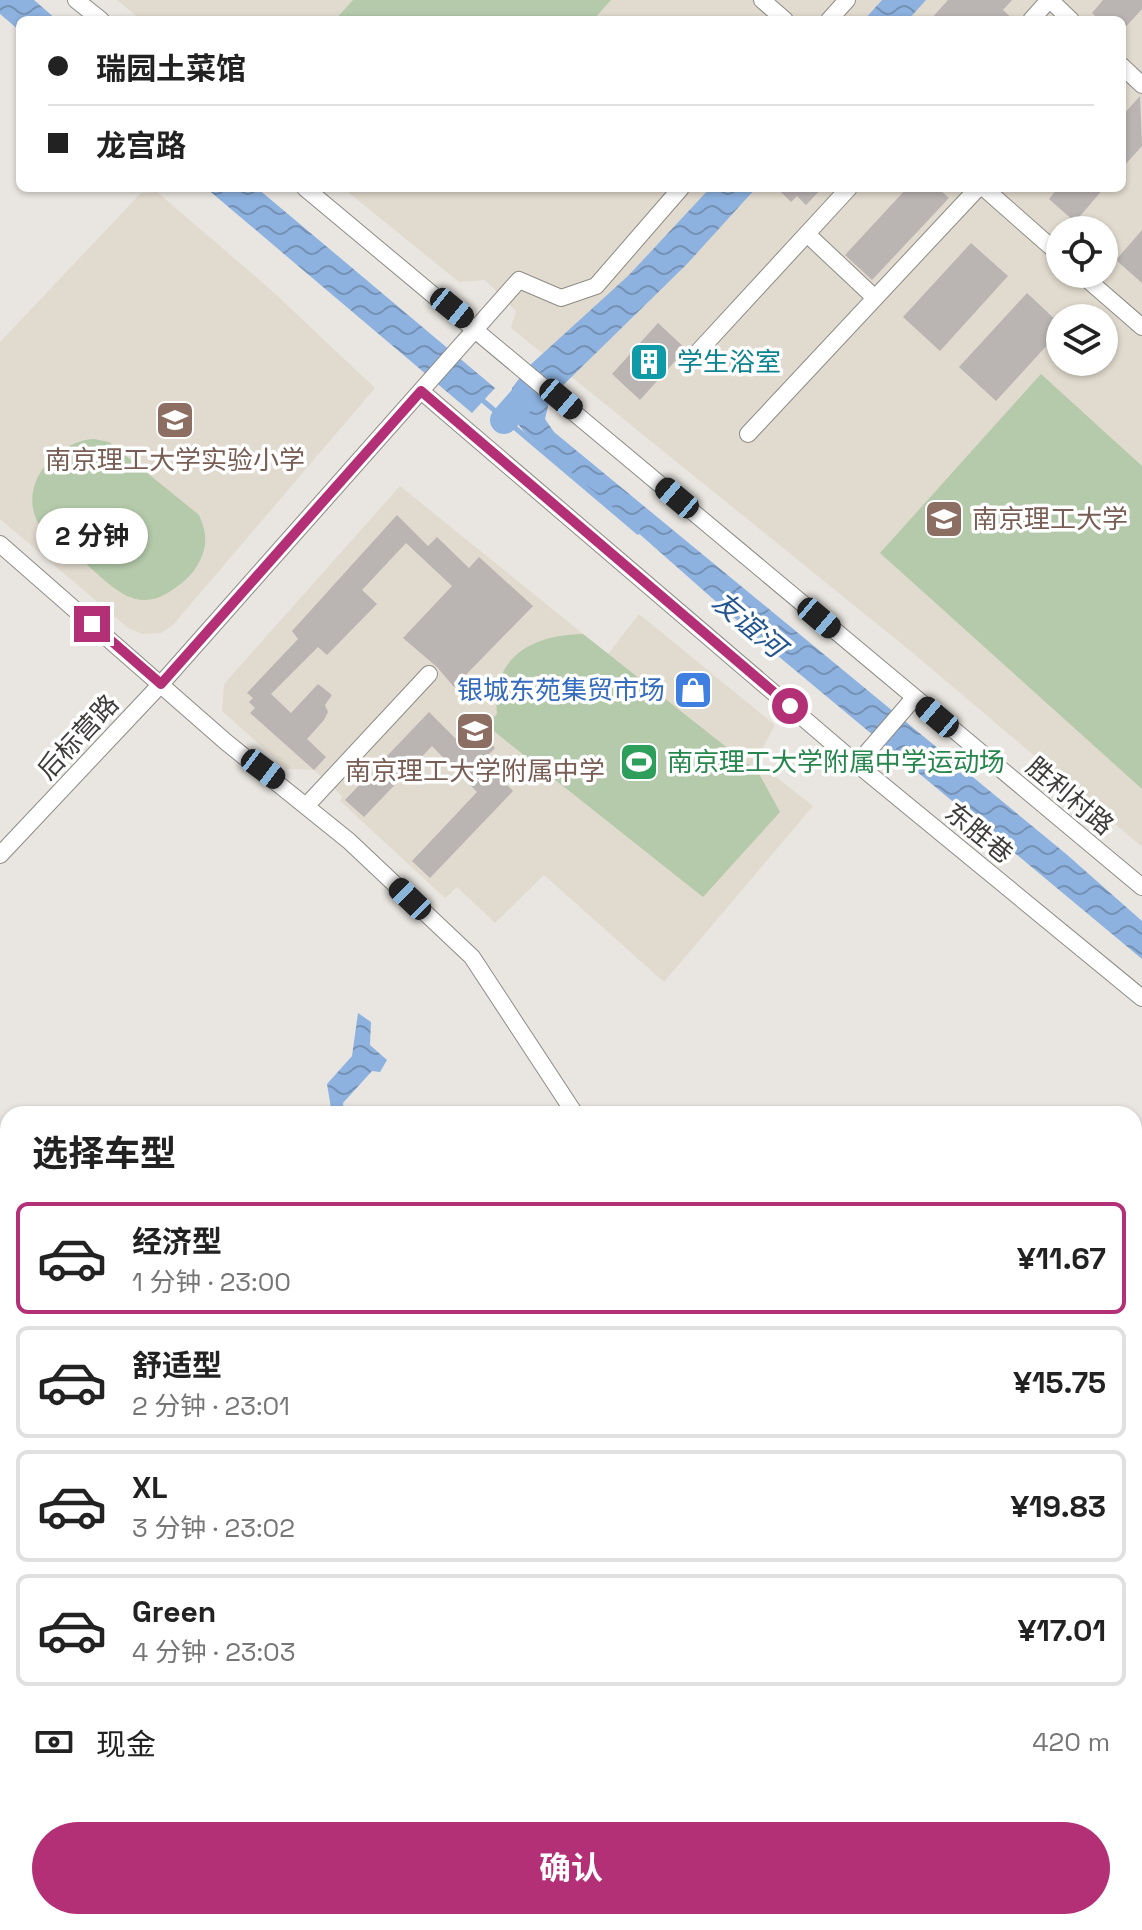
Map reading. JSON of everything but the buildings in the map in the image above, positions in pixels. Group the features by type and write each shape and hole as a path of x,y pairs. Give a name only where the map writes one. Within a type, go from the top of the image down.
{"street":[{"path":"76,0 96,16"},
{"path":"762,0 780,16"},
{"path":"833,16 847,0"},
{"path":"1035,16 1050,0 1067,16"},
{"path":"1126,70 1142,85"},
{"name":"胜利村路","path":"310,192 1142,887"},
{"name":"后标营路","path":"0,855 161,684 519,280 561,298 596,286 678,192"},
{"path":"697,353 845,192"},
{"path":"748,434 977,192"},
{"path":"986,192 1046,243"},
{"path":"807,234 875,298"},
{"path":"1099,288 1139,319"},
{"name":"东胜巷","path":"421,391 862,758 1142,998"},
{"path":"0,544 307,805 472,957 570,1106"},
{"path":"307,805 429,674"},
{"path":"862,758 914,698"}],"shaded area":[{"name":"南京理工大学","path":"117,0 1142,0 1142,847 913,653 511,328 516,311 485,280 459,282 348,192 1126,192 1126,16 136,16"},
{"name":"南京理工大学实验小学","path":"157,192 270,289 375,388 172,626 161,633 143,634 128,628 0,519 0,342 141,193"},
{"name":"南京理工大学附属中学","path":"400,486 608,654 639,614 775,725 756,761 813,806 664,982 544,875 495,923 457,887 445,898 340,801 342,796 314,770 287,769 222,711 224,684"}],"green space":[{"path":"353,0 611,0 597,16 339,16"},
{"path":"1041,374 1142,466 1142,789 880,553"},
{"path":"94,439 109,442 199,515 205,537 201,558 187,578 160,597 147,600 123,594 40,526 32,496 43,469 66,448"},
{"name":"南京理工大学附属中学运动场","path":"583,634 758,772 780,812 703,897 486,725 497,714 501,678 508,664 519,653 547,639"}],"water":[{"path":"0,0 34,0 52,16 16,16 16,28 0,14"},
{"path":"882,0 926,0 912,16 868,16"},
{"path":"211,192 262,192 495,388 472,413"},
{"path":"706,192 752,192 687,264 550,398 545,419 554,432 1065,853 1142,921 1142,959 772,651 524,432 510,413 512,388 528,367 629,275"},
{"path":"358,1013 371,1022 370,1045 387,1060 380,1072 372,1071 343,1106 331,1106 327,1084 352,1056"}],"waterway":[{"name":"友谊河","path":"504,420 535,385"},
{"name":"友谊河","path":"481,399 638,532"}],"place":[{"name":"学生浴室","path":"649,362"},
{"name":"南京理工大学实验小学","path":"175,420"},
{"name":"南京理工大学","path":"944,519"},
{"name":"银城东苑集贸市场","path":"693,690"},
{"name":"南京理工大学附属中学","path":"475,731"},
{"name":"南京理工大学附属中学运动场","path":"639,762"}],"route":[{"path":"92,624 161,684 421,391 790,706"}]}
